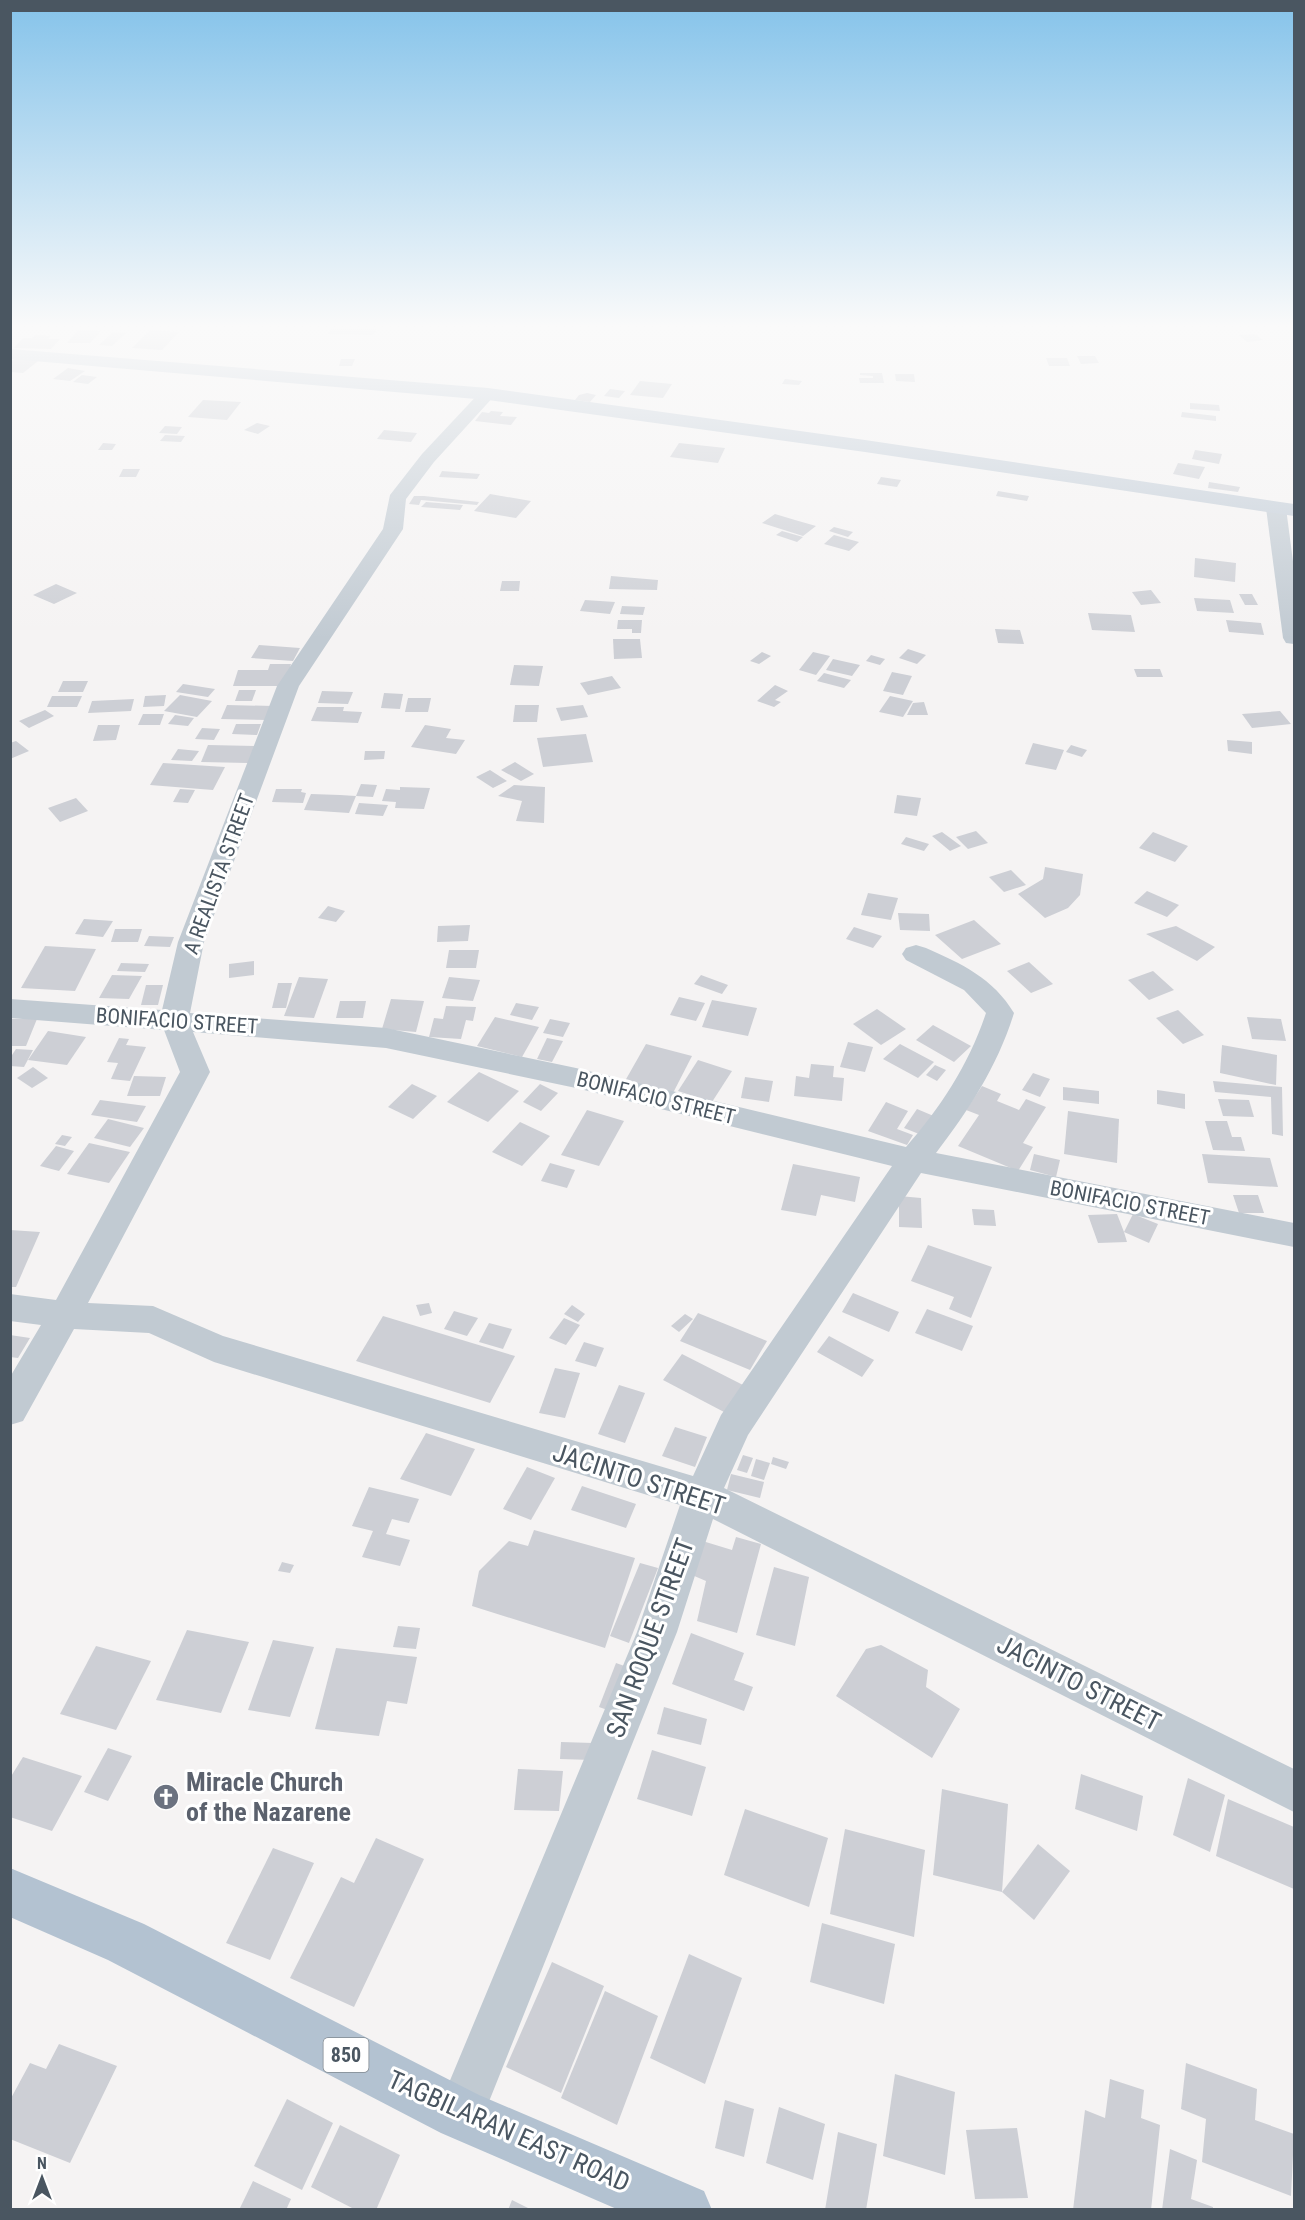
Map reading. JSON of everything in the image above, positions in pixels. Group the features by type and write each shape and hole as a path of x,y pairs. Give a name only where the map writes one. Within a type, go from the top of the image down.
{"main road":[{"path":"768,433 1285,509"},
{"name":"TAGBILARAN EAST ROAD","path":"10,1892 126,1942 460,2114 685,2210"}],"street":[{"name":"A REALISTA STREET","path":"174,1020 191,942 288,686 393,529 397,499 428,458 452,433"},
{"path":"1285,509 1294,638"},
{"name":"SAN ROQUE STREET","path":"460,2114 657,1632 702,1495 734,1426 913,1160 936,1134 993,1039 1000,1012 992,997 978,985 916,954"},
{"name":"BONIFACIO STREET","path":"10,1008 386,1038 576,1078 913,1160 1294,1235"},
{"path":"10,1410 65,1315 195,1072 174,1020"},
{"name":"JACINTO STREET","path":"10,1307 65,1315 153,1320 214,1348 702,1495 1294,1791"}],"building":[{"path":"382,433 417,433 411,442 377,439"},
{"path":"165,435 185,436 181,442 160,441"},
{"path":"103,443 116,444 112,450 98,450"},
{"path":"679,443 725,448 718,463 670,457"},
{"path":"1195,450 1222,454 1219,464 1192,459"},
{"path":"1178,463 1205,467 1199,479 1173,474"},
{"path":"123,469 140,469 136,477 119,477"},
{"path":"442,471 480,474 477,479 439,477"},
{"path":"881,477 901,480 897,487 877,484"},
{"path":"1209,482 1240,487 1238,492 1208,488"},
{"path":"998,491 1029,496 1027,501 996,496"},
{"path":"490,494 531,501 516,518 474,511"},
{"path":"414,496 479,502 477,505 421,500 419,505 409,504"},
{"path":"426,502 463,505 460,510 421,507"},
{"path":"775,514 816,526 803,536 762,523"},
{"path":"834,527 853,532 848,537 829,531"},
{"path":"782,531 803,537 797,542 776,535"},
{"path":"834,535 859,542 849,551 824,544"},
{"path":"1195,558 1236,563 1235,582 1194,577"},
{"path":"611,576 658,580 657,590 609,589"},
{"path":"502,581 520,581 519,591 500,591"},
{"path":"56,584 77,593 54,604 33,595"},
{"path":"1151,590 1161,603 1141,605 1132,592"},
{"path":"1239,594 1252,594 1258,605 1245,605"},
{"path":"1194,598 1230,600 1234,613 1197,611"},
{"path":"585,600 615,602 610,614 580,611"},
{"path":"622,606 645,607 643,615 620,614"},
{"path":"1088,613 1131,615 1135,632 1092,630"},
{"path":"618,620 642,620 641,633 632,633 632,629 617,629"},
{"path":"1226,620 1261,623 1264,635 1229,632"},
{"path":"995,629 1020,630 1024,644 998,643"},
{"path":"613,639 640,639 642,658 614,659"},
{"path":"259,645 300,648 293,661 251,658"},
{"path":"908,649 926,655 917,664 899,658"},
{"path":"762,652 771,656 759,664 750,661"},
{"path":"813,652 830,656 816,675 799,670"},
{"path":"871,655 885,659 880,665 866,661"},
{"path":"833,659 860,665 852,676 826,670"},
{"path":"270,664 291,664 285,686 233,686 238,670 268,670"},
{"path":"514,665 543,666 539,686 510,685"},
{"path":"1134,669 1160,669 1163,677 1137,677"},
{"path":"892,672 912,676 903,695 883,691"},
{"path":"824,673 851,680 844,688 817,681"},
{"path":"612,676 621,688 588,695 580,683"},
{"path":"63,681 88,681 83,692 58,692"},
{"path":"183,684 215,689 208,697 176,692"},
{"path":"775,685 788,691 775,700 781,702 774,707 757,701"},
{"path":"239,690 256,690 252,701 235,701"},
{"path":"322,691 353,692 348,704 318,703"},
{"path":"384,693 403,694 400,709 381,708"},
{"path":"166,695 164,706 143,707 145,696"},
{"path":"180,695 212,701 197,717 164,711"},
{"path":"52,696 82,696 77,707 47,707"},
{"path":"890,696 913,701 903,717 879,712"},
{"path":"408,698 431,698 428,712 405,712"},
{"path":"134,699 131,711 88,713 92,701"},
{"path":"924,702 928,715 907,715 913,703"},
{"path":"227,705 273,706 268,720 221,719"},
{"path":"515,705 539,705 537,722 513,722"},
{"path":"583,705 588,717 561,721 556,708"},
{"path":"317,707 344,707 343,711 362,712 358,723 311,721"},
{"path":"45,710 54,716 29,728 19,721"},
{"path":"1280,711 1291,724 1252,728 1242,714"},
{"path":"143,714 164,714 160,725 138,725"},
{"path":"175,715 194,718 188,726 168,724"},
{"path":"236,724 261,724 257,735 232,734"},
{"path":"98,725 120,725 116,740 93,741"},
{"path":"425,725 451,729 446,738 465,740 456,754 411,747"},
{"path":"202,728 220,729 214,740 195,739"},
{"path":"586,734 593,762 543,767 537,738"},
{"path":"1227,740 1252,742 1252,754 1228,751"},
{"path":"16,741 29,751 10,759 10,743"},
{"path":"1033,743 1064,750 1056,770 1025,764"},
{"path":"208,745 255,746 248,763 201,762"},
{"path":"1071,745 1087,750 1082,757 1066,752"},
{"path":"178,749 199,751 192,761 171,760"},
{"path":"365,751 385,751 384,759 364,760"},
{"path":"515,762 534,774 521,781 501,770"},
{"path":"163,763 225,767 213,790 150,785"},
{"path":"490,770 507,781 493,788 476,777"},
{"path":"361,784 377,785 373,797 356,796"},
{"path":"514,785 545,787 544,823 516,821 522,801 498,796"},
{"path":"400,787 430,788 424,809 395,808 396,802 382,801 386,789 400,790"},
{"path":"180,789 195,790 188,803 173,802"},
{"path":"276,789 302,789 301,792 306,793 303,803 272,802"},
{"path":"311,794 356,796 349,813 304,810"},
{"path":"897,795 921,798 917,816 894,813"},
{"path":"76,798 88,811 60,822 48,808"},
{"path":"359,803 388,805 383,816 355,814"},
{"path":"976,831 988,843 968,849 956,837"},
{"path":"942,832 961,846 950,851 932,836"},
{"path":"1153,832 1188,846 1175,862 1139,848"},
{"path":"906,837 929,844 924,851 901,844"},
{"path":"1045,867 1083,874 1080,895 1068,908 1045,918 1018,894 1043,879"},
{"path":"1011,870 1026,885 1004,892 989,877"},
{"path":"1147,891 1179,905 1167,917 1134,903"},
{"path":"868,893 898,898 891,920 861,915"},
{"path":"328,906 345,911 336,922 318,918"},
{"path":"898,913 929,914 930,931 900,930"},
{"path":"84,919 113,921 103,937 75,934"},
{"path":"974,920 1001,944 962,959 935,935"},
{"path":"470,925 468,941 437,942 438,926"},
{"path":"1176,926 1215,947 1197,961 1146,934"},
{"path":"854,927 882,936 873,948 846,939"},
{"path":"115,929 142,929 138,942 111,942"},
{"path":"149,936 174,937 170,947 144,946"},
{"path":"45,946 96,949 75,991 21,988"},
{"path":"449,950 479,950 476,968 446,968"},
{"path":"254,961 254,975 229,978 229,964"},
{"path":"1029,962 1053,984 1031,993 1007,971"},
{"path":"121,963 149,964 145,972 117,971"},
{"path":"1153,971 1174,990 1149,1000 1128,980"},
{"path":"112,975 142,976 129,999 99,998"},
{"path":"701,975 728,985 722,994 694,984"},
{"path":"299,977 328,979 314,1018 284,1016"},
{"path":"449,977 480,980 473,1001 442,998"},
{"path":"278,983 292,983 286,1008 272,1008"},
{"path":"146,985 163,985 158,1005 141,1005"},
{"path":"679,997 705,1003 696,1021 670,1015"},
{"path":"391,999 424,1001 416,1032 382,1029"},
{"path":"712,1000 757,1008 748,1036 702,1027"},
{"path":"340,1001 366,1001 363,1018 336,1018"},
{"path":"516,1003 539,1007 532,1020 510,1015"},
{"path":"446,1006 476,1007 473,1021 466,1020 461,1039 429,1037 434,1018 443,1019"},
{"path":"877,1009 906,1029 881,1045 853,1024"},
{"path":"1178,1010 1204,1035 1183,1044 1156,1018"},
{"path":"495,1017 539,1027 522,1057 477,1046"},
{"path":"1247,1017 1281,1019 1286,1041 1252,1039"},
{"path":"10,1019 37,1019 26,1046 10,1046"},
{"path":"550,1019 570,1023 563,1037 543,1033"},
{"path":"933,1025 971,1046 954,1062 916,1040"},
{"path":"48,1031 86,1037 67,1065 28,1060"},
{"path":"119,1038 129,1039 126,1045 146,1047 130,1081 111,1079 118,1063 107,1062"},
{"path":"547,1038 563,1041 552,1062 537,1059"},
{"path":"848,1042 873,1047 865,1072 840,1067"},
{"path":"646,1044 692,1056 673,1093 625,1081"},
{"path":"900,1044 934,1062 918,1078 883,1059"},
{"path":"1222,1045 1277,1055 1276,1085 1220,1073"},
{"path":"16,1049 33,1050 24,1067 10,1066 10,1058"},
{"path":"698,1060 732,1071 712,1102 678,1091"},
{"path":"811,1064 834,1066 833,1077 844,1078 842,1101 794,1096 796,1076 809,1078"},
{"path":"935,1065 946,1070 937,1081 926,1075"},
{"path":"33,1067 48,1078 32,1088 17,1078"},
{"path":"479,1072 519,1091 488,1122 447,1102"},
{"path":"1033,1073 1050,1079 1040,1097 1022,1090"},
{"path":"134,1076 166,1077 160,1096 127,1096"},
{"path":"745,1077 773,1081 769,1102 741,1098"},
{"path":"1213,1081 1282,1087 1283,1136 1272,1134 1271,1097 1215,1092"},
{"path":"412,1084 437,1096 413,1119 388,1107"},
{"path":"540,1084 558,1093 541,1111 523,1102"},
{"path":"982,1086 1001,1094 997,1101 1019,1110 1026,1099 1046,1107 1023,1143 1033,1147 1018,1171 958,1146 979,1115 966,1110"},
{"path":"1063,1087 1099,1091 1099,1104 1063,1100"},
{"path":"1157,1090 1185,1094 1185,1109 1157,1104"},
{"path":"1218,1099 1249,1100 1254,1117 1223,1116"},
{"path":"100,1100 146,1106 137,1122 91,1115"},
{"path":"886,1102 908,1111 897,1129 913,1135 907,1145 868,1131"},
{"path":"917,1109 936,1117 924,1136 904,1128"},
{"path":"587,1110 624,1121 599,1166 561,1155"},
{"path":"1068,1111 1119,1119 1117,1163 1064,1154"},
{"path":"108,1119 144,1128 130,1147 94,1138"},
{"path":"1205,1121 1227,1121 1232,1137 1241,1137 1245,1151 1213,1150"},
{"path":"520,1122 550,1136 522,1166 492,1152"},
{"path":"62,1135 72,1137 65,1146 55,1144"},
{"path":"89,1143 130,1152 109,1183 67,1174"},
{"path":"56,1146 74,1151 59,1171 40,1166"},
{"path":"1034,1154 1060,1160 1056,1177 1030,1170"},
{"path":"1202,1154 1270,1158 1278,1187 1208,1183"},
{"path":"550,1163 575,1170 567,1188 541,1181"},
{"path":"793,1164 860,1177 855,1202 821,1195 816,1216 781,1210"},
{"path":"1233,1195 1258,1195 1264,1213 1239,1213"},
{"path":"899,1196 921,1198 922,1228 899,1227"},
{"path":"972,1209 994,1210 996,1226 974,1225"},
{"path":"1117,1214 1127,1242 1098,1243 1088,1215"},
{"path":"1133,1214 1158,1224 1149,1243 1124,1232"},
{"path":"10,1230 40,1232 16,1287 10,1287"},
{"path":"928,1245 992,1267 971,1318 949,1309 954,1297 911,1281"},
{"path":"853,1293 899,1312 889,1332 842,1312"},
{"path":"429,1303 432,1313 420,1316 416,1305"},
{"path":"572,1305 585,1314 578,1322 564,1314"},
{"path":"927,1309 973,1326 962,1351 915,1333"},
{"path":"454,1311 478,1318 467,1336 444,1329"},
{"path":"698,1313 767,1341 750,1370 680,1341"},
{"path":"685,1314 693,1319 679,1332 671,1326"},
{"path":"383,1316 515,1356 490,1403 356,1361"},
{"path":"564,1318 580,1325 566,1345 549,1338"},
{"path":"489,1323 512,1329 503,1349 479,1342"},
{"path":"10,1335 30,1338 18,1358 10,1357"},
{"path":"829,1336 874,1360 862,1377 817,1352"},
{"path":"584,1342 604,1348 596,1367 575,1361"},
{"path":"682,1354 743,1385 724,1412 663,1380"},
{"path":"555,1368 580,1373 565,1418 539,1413"},
{"path":"619,1385 645,1393 625,1443 598,1434"},
{"path":"675,1427 707,1437 695,1467 662,1456"},
{"path":"426,1433 475,1449 451,1496 400,1479"},
{"path":"743,1455 753,1458 747,1473 737,1470"},
{"path":"773,1457 789,1462 786,1469 771,1464"},
{"path":"756,1459 770,1463 764,1480 751,1476"},
{"path":"527,1467 555,1478 531,1520 503,1509"},
{"path":"731,1474 764,1482 760,1498 727,1490"},
{"path":"582,1486 636,1504 626,1528 571,1510"},
{"path":"369,1487 419,1499 409,1523 392,1519 386,1534 410,1540 400,1566 362,1557 373,1531 352,1526"},
{"path":"534,1530 635,1558 605,1648 472,1606 479,1571 509,1541 528,1546"},
{"path":"736,1537 761,1544 737,1633 697,1621 706,1581 685,1572 696,1539 732,1550"},
{"path":"282,1562 294,1565 290,1573 278,1571"},
{"path":"640,1563 658,1568 629,1643 610,1636"},
{"path":"774,1567 809,1577 795,1646 756,1635"},
{"path":"398,1626 420,1628 416,1649 393,1647"},
{"path":"187,1630 249,1642 221,1713 156,1700"},
{"path":"691,1633 744,1653 734,1680 753,1687 744,1711 672,1684"},
{"path":"273,1640 314,1647 290,1717 248,1710"},
{"path":"881,1645 928,1670 926,1687 960,1709 932,1758 836,1696 866,1649"},
{"path":"96,1646 151,1661 116,1730 60,1714"},
{"path":"336,1648 417,1657 407,1704 387,1701 379,1736 315,1729"},
{"path":"616,1663 630,1668 613,1712 599,1707"},
{"path":"664,1707 707,1719 701,1745 657,1734"},
{"path":"561,1742 593,1743 592,1760 560,1759"},
{"path":"108,1748 132,1756 108,1801 84,1792"},
{"path":"652,1750 706,1767 692,1816 637,1799"},
{"path":"23,1757 82,1776 52,1831 10,1817 10,1778"},
{"path":"518,1769 563,1771 559,1811 514,1810"},
{"path":"1081,1774 1143,1796 1137,1831 1075,1809"},
{"path":"1188,1778 1225,1795 1210,1852 1173,1835"},
{"path":"942,1789 1008,1804 1002,1892 933,1875"},
{"path":"1228,1799 1294,1827 1294,1889 1216,1856"},
{"path":"745,1809 828,1838 809,1907 724,1875"},
{"path":"845,1829 925,1850 914,1937 830,1914"},
{"path":"376,1838 424,1859 354,2007 290,1978 341,1877 354,1883"},
{"path":"1038,1844 1070,1871 1034,1920 1002,1892"},
{"path":"273,1848 314,1863 270,1960 226,1943"},
{"path":"822,1923 895,1944 884,2004 810,1982"},
{"path":"689,1954 742,1978 705,2084 650,2058"},
{"path":"552,1962 604,1986 561,2093 506,2067"},
{"path":"605,1991 658,2016 617,2125 561,2098"},
{"path":"59,2044 117,2066 70,2163 10,2139 10,2100 30,2063 46,2069"},
{"path":"1186,2063 1257,2089 1255,2120 1294,2134 1291,2196 1202,2162 1206,2119 1181,2109"},
{"path":"895,2074 955,2092 945,2175 883,2156"},
{"path":"1110,2079 1144,2090 1141,2118 1160,2125 1151,2210 1073,2210 1085,2110 1105,2118"},
{"path":"287,2099 333,2123 302,2190 254,2166"},
{"path":"725,2100 754,2109 744,2157 715,2148"},
{"path":"779,2107 825,2124 813,2180 766,2163"},
{"path":"340,2125 400,2155 376,2210 356,2210 311,2187"},
{"path":"1017,2128 1028,2198 975,2199 966,2130"},
{"path":"838,2132 877,2144 866,2210 825,2210"},
{"path":"1170,2149 1197,2160 1191,2199 1213,2207 1213,2210 1162,2210"},
{"path":"253,2181 291,2199 286,2210 239,2210"},
{"path":"512,2200 532,2210 508,2210"}],"place":[{"name":"Miracle Church of the Nazarene","path":"166,1797"}]}
